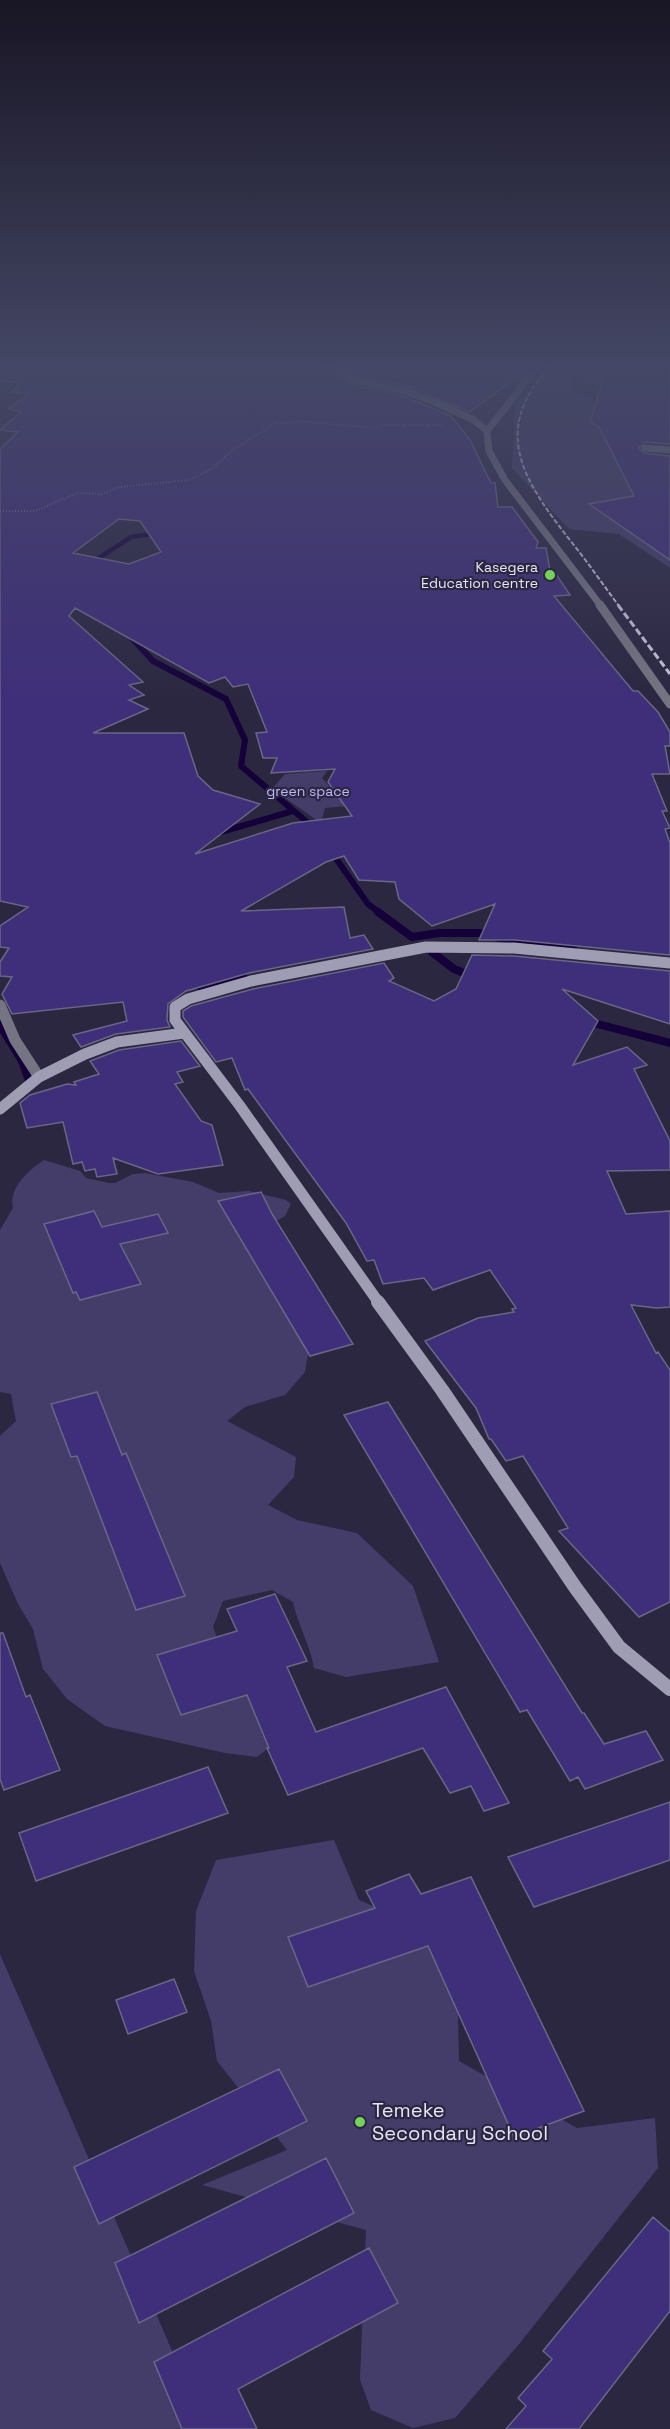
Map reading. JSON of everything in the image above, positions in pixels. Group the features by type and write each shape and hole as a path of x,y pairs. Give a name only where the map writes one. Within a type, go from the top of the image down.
{"street":[{"path":"504,477 584,582 670,704"},
{"path":"670,963 518,949 425,947 285,973 193,997 180,1002 173,1012 175,1020 184,1033 240,1106 301,1195 442,1390 575,1587 619,1647 670,1689"},
{"path":"0,1005 15,1040 39,1077"},
{"path":"0,1109 39,1077 85,1054 117,1042 184,1033"}],"path":[{"path":"0,512 35,511 77,493 102,494 120,487 189,480 194,477"}],"green space":[{"path":"521,477 661,477 670,485 670,568 619,534 569,529"},
{"name":"green space","path":"327,771 322,778 329,786 343,785 347,806 325,808 321,823 272,789 285,774"},
{"path":"44,1160 80,1171 86,1178 109,1183 115,1183 133,1174 145,1173 193,1182 219,1193 249,1191 286,1200 291,1204 285,1216 273,1223 311,1336 305,1372 285,1395 245,1407 227,1421 296,1457 294,1477 268,1505 297,1520 357,1533 413,1586 439,1662 346,1677 314,1668 293,1602 272,1590 223,1601 213,1627 233,1683 276,1689 280,1739 257,1757 225,1753 105,1726 67,1699 43,1669 33,1629 18,1604 0,1563 0,1436 16,1421 11,1394 0,1392 0,1230 13,1208 14,1193 21,1180"},
{"path":"334,1840 359,1900 456,1942 459,2061 577,2128 655,2118 658,2168 520,2343 455,2418 413,2428 371,2410 360,2380 366,2230 202,2185 287,2150 217,2061 211,2021 194,1971 196,1911 216,1860"},
{"path":"0,1954 206,2429 0,2429"}],"building":[{"path":"0,477 488,477 491,483 495,483 498,507 512,507 538,542 536,548 546,548 550,571 554,571 570,595 554,596 633,691 638,691 658,712 670,732 670,746 665,746 670,774 652,774 667,811 662,811 670,828 665,829 670,843 670,955 515,940 479,940 495,904 432,926 399,899 395,882 359,880 344,856 326,862 241,911 344,907 350,938 364,935 373,949 249,973 186,991 168,1004 167,1020 170,1027 116,1034 81,1047 73,1035 127,1021 123,1002 12,1014 2,994 12,977 0,976 0,962 9,948 0,947 0,926 28,907 0,901","holes":["119,519 140,521 161,552 129,564 73,553","75,608 209,683 225,677 233,687 248,684 267,732 256,733 263,758 277,758 271,773 335,769 328,782 352,816 293,823 195,854 260,804 213,790 198,776 184,733 93,733 148,709 129,700 144,695 129,685 143,682 69,616"]},
{"path":"625,477 670,477 670,560 589,504 634,496"},
{"path":"472,955 514,956 670,971 670,1024 562,989 598,1021 573,1065 627,1047 647,1065 634,1069 670,1141 670,1170 607,1171 626,1214 670,1211 670,1307 631,1305 656,1353 658,1352 670,1370 670,1602 639,1617 559,1531 568,1528 523,1456 506,1461 489,1439 476,1408 425,1341 478,1318 514,1312 512,1309 516,1308 490,1270 433,1290 424,1278 383,1284 374,1260 367,1261 346,1223 248,1089 245,1090 232,1058 216,1062 183,1017 183,1011 191,1006 253,989 384,963 394,978 389,981 434,1001 456,989"},
{"path":"181,1041 200,1066 177,1072 183,1082 175,1084 201,1121 212,1125 223,1165 158,1174 113,1158 117,1174 97,1177 95,1169 85,1171 82,1162 73,1164 63,1122 27,1128 20,1103 30,1095 67,1084 76,1085 74,1082 99,1074 90,1061 119,1050"},
{"path":"261,1192 272,1214 353,1344 310,1356 218,1201"},
{"path":"94,1211 102,1227 158,1214 168,1233 120,1244 141,1284 80,1300 76,1292 73,1293 44,1224"},
{"path":"97,1392 122,1455 126,1453 185,1596 136,1610 77,1456 71,1457 51,1404"},
{"path":"388,1402 582,1713 604,1744 646,1731 663,1760 585,1789 578,1777 570,1781 527,1710 520,1712 344,1415"},
{"path":"275,1594 307,1661 287,1667 316,1732 446,1687 509,1803 484,1811 471,1786 450,1793 423,1748 288,1795 247,1695 181,1715 157,1655 237,1631 227,1609"},
{"path":"0,1633 3,1633 26,1697 30,1695 60,1770 4,1790 0,1779"},
{"path":"208,1767 228,1813 36,1881 19,1833"},
{"path":"670,1802 670,1860 534,1907 508,1857"},
{"path":"409,1874 421,1894 471,1877 584,2111 514,2137 428,1946 308,1987 288,1937 375,1908 366,1891"},
{"path":"174,1979 187,2012 128,2034 116,2000"},
{"path":"279,2069 307,2121 99,2224 74,2167"},
{"path":"326,2158 354,2213 139,2323 115,2263"},
{"path":"653,2217 670,2232 670,2311 579,2429 506,2429 526,2406 518,2398 552,2359 543,2351"},
{"path":"369,2248 398,2303 238,2389 257,2429 182,2429 154,2362"}],"waterway":[{"path":"101,569 99,558 131,537 158,533"},
{"path":"129,635 153,661 226,699 245,740 241,766 314,828"},
{"path":"214,834 293,811"},
{"path":"330,850 368,904 380,913"},
{"path":"378,912 412,937 439,933 480,933 513,941 574,945"},
{"path":"432,952 454,969 474,977"},
{"path":"200,986 244,978"},
{"path":"586,1021 670,1043"},
{"path":"0,1025 22,1061 29,1080"}],"railway":[{"path":"528,477 540,499 619,606"},
{"path":"618,605 670,674"}],"place":[{"name":"Kasegera Education centre","path":"550,575"},
{"name":"Temeke Secondary School","path":"360,2122"}]}
